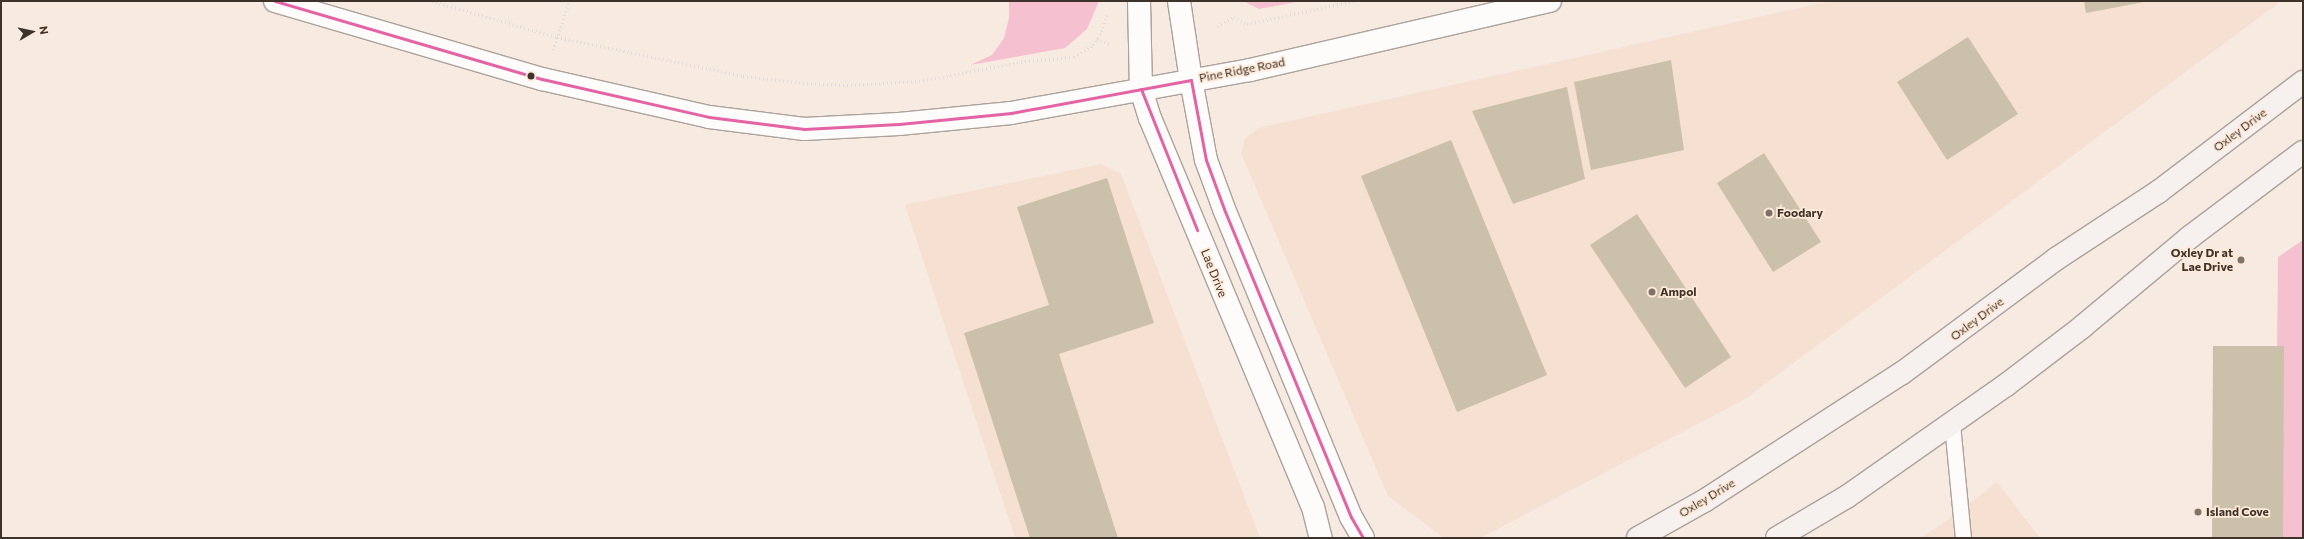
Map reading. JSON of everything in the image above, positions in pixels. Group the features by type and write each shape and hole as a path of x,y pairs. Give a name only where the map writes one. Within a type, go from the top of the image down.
{"main road":[{"name":"Oxley Drive","path":"1638,538 1704,501 1902,373 2056,259 2158,192 2303,82"},
{"path":"1777,538 1848,496 1952,424 2078,330 2190,237 2303,152"}],"street":[{"name":"Pine Ridge Road","path":"275,1 542,79 709,117 804,129 906,124 1011,113 1250,70 1550,1"},
{"name":"Lae Drive","path":"1138,1 1141,89 1150,118 1313,507 1321,538"},
{"path":"1180,1 1191,80 1206,160 1224,209 1351,517 1363,538"}],"lane":[{"path":"1952,424 1963,538"}],"path":[{"path":"432,1 557,36 743,76 803,83 847,85 911,82 1025,62 1061,60 1083,53 1097,39 1106,20 1108,8"},
{"path":"542,79 569,1"},
{"path":"1217,26 1234,17 1246,24 1354,1"},
{"path":"1097,39 1112,45"}],"shaded area":[{"path":"1009,1 1099,1 1087,29 1065,48 970,65 992,55 1004,38 1009,18"},
{"path":"1243,1 1301,1 1259,9"},
{"path":"1831,1 2281,1 1745,399 1482,537 1444,538 1388,496 1241,153 1245,139 1259,128"},
{"path":"1101,164 1121,174 1260,538 1015,538 905,205"},
{"path":"2303,240 2303,538 2275,538 2278,257"},
{"path":"1997,482 2040,538 1920,538 1945,522"}],"building":[{"path":"2084,1 2144,1 2144,2 2086,13"},
{"path":"1968,37 2018,114 1947,160 1897,82"},
{"path":"1671,60 1684,150 1591,170 1574,82"},
{"path":"1567,87 1585,179 1513,204 1472,111"},
{"path":"1451,140 1547,375 1457,412 1361,176"},
{"name":"Foodary","path":"1764,153 1821,242 1773,272 1717,183"},
{"path":"1107,178 1154,323 1059,354 1118,538 1030,538 964,333 1049,305 1017,207"},
{"path":"1637,214 1731,357 1685,388 1590,245"},
{"path":"2213,346 2284,346 2283,538 2212,538"}],"transit line":[{"path":"275,1 542,79 709,117 804,129 899,124 1011,113 1191,80 1206,160 1224,209 1351,517 1363,538"},
{"path":"1141,89 1197,230"}],"place":[{"name":"Foodary","path":"1769,213"},
{"name":"Oxley Dr at Lae Drive","path":"2241,260"},
{"name":"Ampol","path":"1652,292"},
{"name":"Island Cove","path":"2198,512"}]}
